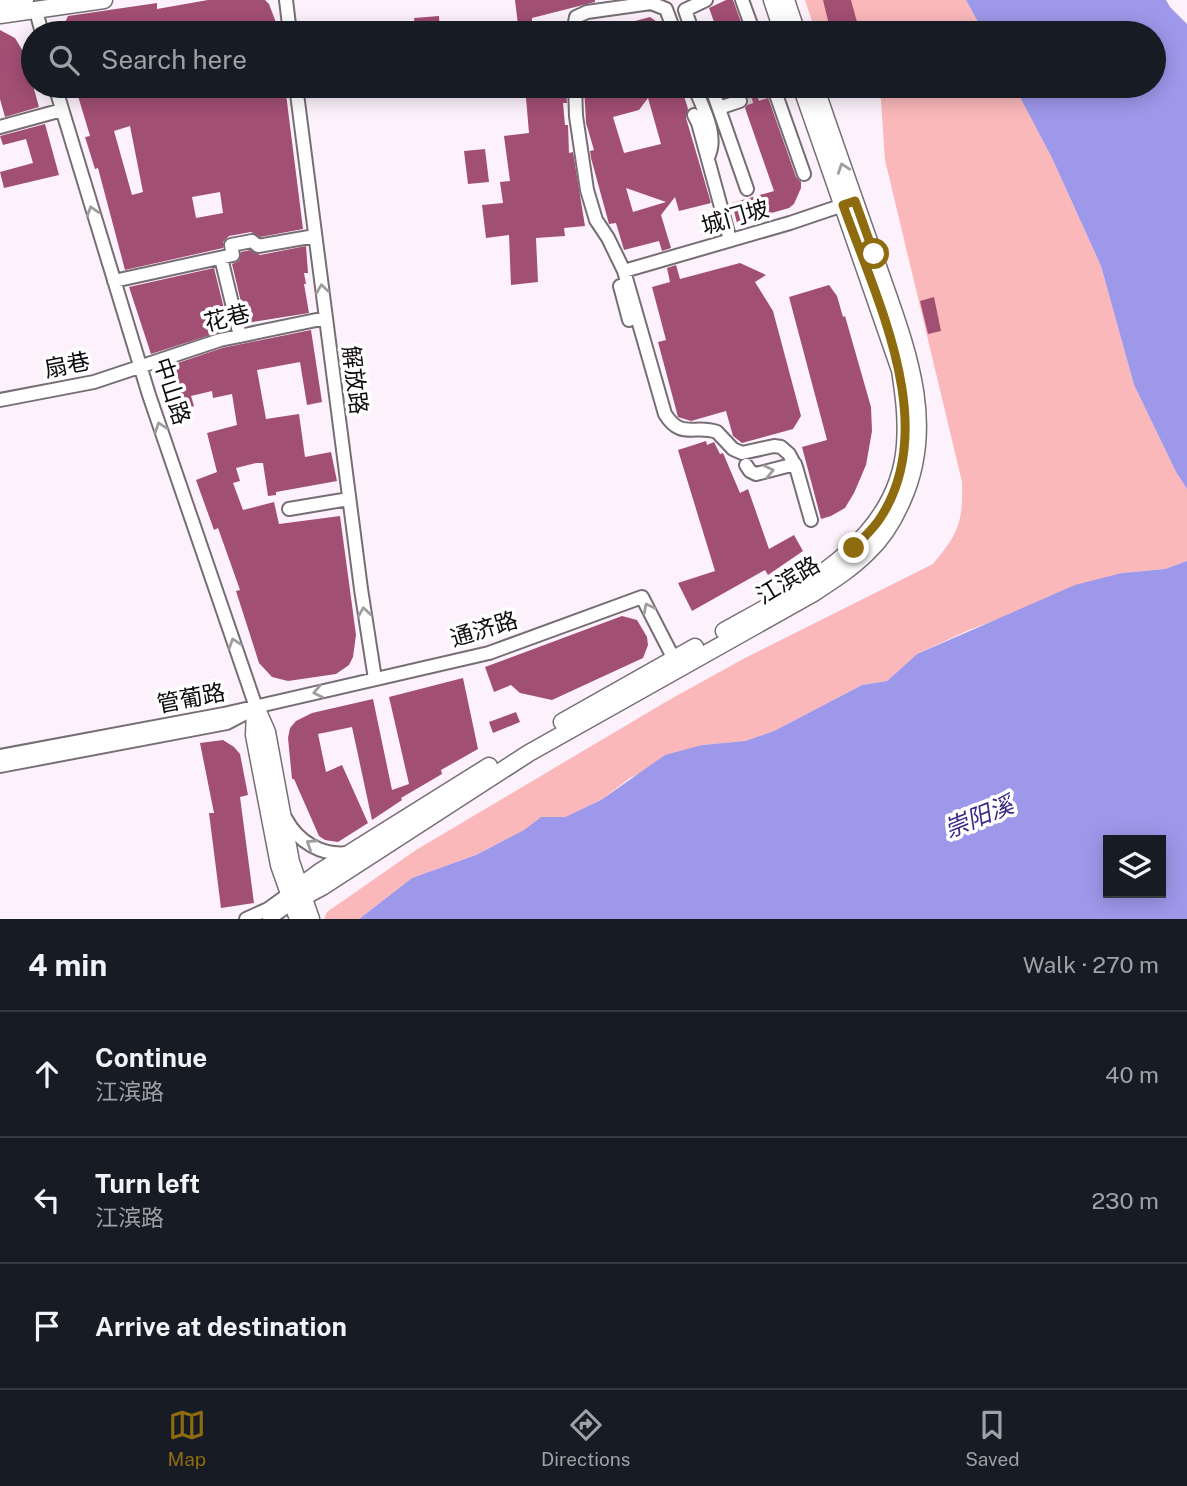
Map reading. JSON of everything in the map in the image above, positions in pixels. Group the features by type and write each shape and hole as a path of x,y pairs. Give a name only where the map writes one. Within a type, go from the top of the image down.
{"main road":[{"path":"0,4 104,0"},
{"path":"772,0 779,21"},
{"path":"786,0 793,21"},
{"path":"0,15 32,3"},
{"name":"江滨路","path":"296,895 352,852 575,714 788,609 845,572 869,551 883,534 897,512 911,481 919,433 916,388 903,340 806,98"},
{"name":"江滨路","path":"818,98 849,203"},
{"name":"江滨路","path":"296,895 322,887 529,753 676,664"},
{"name":"中山路","path":"256,707 268,732 291,862 298,919"},
{"name":"中山路","path":"256,707 254,735 279,865 311,919"}],"street":[{"path":"286,0 289,21"},
{"path":"689,21 685,10 706,0"},
{"path":"742,0 750,21"},
{"path":"32,3 38,21"},
{"path":"575,21 576,17 587,12 631,3 651,3 666,9 670,21"},
{"name":"中山路","path":"58,98 141,367 256,707"},
{"name":"解放路","path":"298,98 375,679"},
{"path":"575,98 587,190 596,220 608,237 621,271 665,414 671,424 686,430 712,430 723,436 733,449 742,453 781,447 795,464 811,520"},
{"path":"698,98 712,134 712,147 708,158"},
{"path":"715,98 747,189"},
{"path":"778,98 804,174"},
{"path":"719,108 740,101"},
{"path":"0,127 62,110"},
{"path":"694,115 730,240"},
{"name":"城门坡","path":"621,271 849,203"},
{"path":"114,281 233,255 231,245 253,242 258,246 315,236"},
{"path":"221,258 240,336"},
{"path":"621,271 629,320"},
{"name":"花巷","path":"141,367 220,340 326,318"},
{"name":"扇巷","path":"0,400 93,382 141,367"},
{"path":"746,465 756,474 795,464"},
{"path":"289,509 349,499"},
{"name":"通济路","path":"256,707 489,653 642,597 676,664"},
{"name":"管葡路","path":"0,756 256,707"},
{"name":"管葡路","path":"0,766 227,723 256,707"},
{"path":"282,813 292,830 322,852 334,855 352,852"},
{"path":"246,919 296,895"},
{"path":"269,919 296,895"}],"shaded area":[{"path":"805,0 966,0 977,21 812,21"},
{"path":"881,98 1020,98 1052,158 1101,266 1134,385 1187,489 1187,561 1165,569 1122,573 969,630 917,654 887,681 862,685 774,731 745,741 702,745 630,778 601,800 565,817 541,817 524,830 476,855 412,878 359,919 324,919 327,912 416,850 669,700 745,658 933,564 949,544 960,517 962,482 885,160"}],"water":[{"path":"966,0 1166,0 1187,24 1187,489 1134,385 1101,266 1052,158 1020,98 1166,98 1166,21 977,21"},
{"name":"崇阳溪","path":"1187,561 1187,919 359,919 412,878 476,855 524,830 541,817 565,817 601,800 665,755 702,745 745,741 774,731 862,685 887,681 917,654 1075,585 1122,573 1165,569"}],"building":[{"path":"208,0 265,0 275,21 66,21 68,16 157,3 157,9"},
{"path":"515,0 595,0 532,18 532,21 518,21"},
{"path":"726,0 733,0 741,21 714,21 709,8"},
{"path":"823,0 851,0 857,21 828,21"},
{"path":"439,16 439,21 414,21 414,18"},
{"path":"650,17 656,21 635,21"},
{"path":"0,30 15,38 21,48 21,98 36,98 39,107 5,117 0,99"},
{"path":"79,98 287,98 303,229 260,237 251,232 229,236 223,242 223,248 125,270 98,168 95,169 85,137 90,136","holes":["130,126 143,192 132,195 114,131","220,192 223,213 196,218 192,197"]},
{"path":"526,98 567,98 567,103 563,103 565,125 568,125 569,153 573,152 585,226 564,228 565,236 536,238 538,282 511,285 509,235 486,238 482,205 503,203 500,182 510,181 504,136 529,133"},
{"path":"585,98 648,98 685,98 688,109 686,118 711,203 679,211 675,197 661,215 671,248 662,251 659,241 624,250 616,223 609,224 591,158 590,151 594,150 586,123","holes":["648,98 661,144 624,153 613,117 639,110","626,188 666,202 633,212"]},
{"path":"748,98 768,98 801,188 794,204 789,208 737,223 732,203 774,191 745,108"},
{"path":"45,124 59,175 4,188 0,172 33,163 26,139 3,145 0,136"},
{"path":"485,149 489,182 468,184 464,151"},
{"path":"306,246 308,273 304,273 304,284 309,313 246,323 232,264 239,261 241,252 250,250 260,255"},
{"path":"740,263 766,275 755,282 773,311 801,416 793,429 742,443 733,436 726,411 691,421 678,417 658,342 666,340 652,287 670,282 667,268 676,265 680,279"},
{"path":"214,268 229,329 151,354 129,287"},
{"path":"829,285 837,296 843,317 845,316 871,407 872,431 866,465 854,493 845,508 821,519 802,447 827,440 789,297"},
{"path":"934,297 941,331 928,334 920,301"},
{"path":"311,330 322,402 307,405 300,362 257,370 266,419 299,414 305,457 331,452 337,481 276,492 276,495 268,496 263,463 256,463 236,468 240,481 233,483 243,510 274,502 279,524 340,516 356,635 353,657 349,665 336,674 288,681 272,677 259,663 236,591 240,590 218,528 214,530 196,480 217,472 207,433 237,425 232,394 213,398 212,391 191,396 194,406 174,413 160,369 222,348"},
{"path":"706,441 707,445 714,442 720,454 723,453 740,493 748,489 769,549 794,535 803,551 768,575 765,570 692,611 678,583 715,571 678,450"},
{"path":"622,616 637,620 647,637 648,645 643,658 552,700 520,693 511,685 494,692 485,667"},
{"path":"463,678 478,749 441,770 442,774 401,798 402,800 372,820 352,727 318,734 326,772 342,765 368,823 338,842 319,836 292,779 288,738 290,728 296,721 312,713 373,699 392,790 409,784 389,697"},
{"path":"516,712 520,722 493,733 489,722"},
{"path":"223,740 240,754 248,795 240,797 254,903 221,908 209,813 214,813 200,743"}],"tunnel":[{"path":"740,101 749,98"}],"route":[{"path":"854,548 879,520 897,484 905,447 906,410 900,370 843,205 855,201 874,254"}]}
